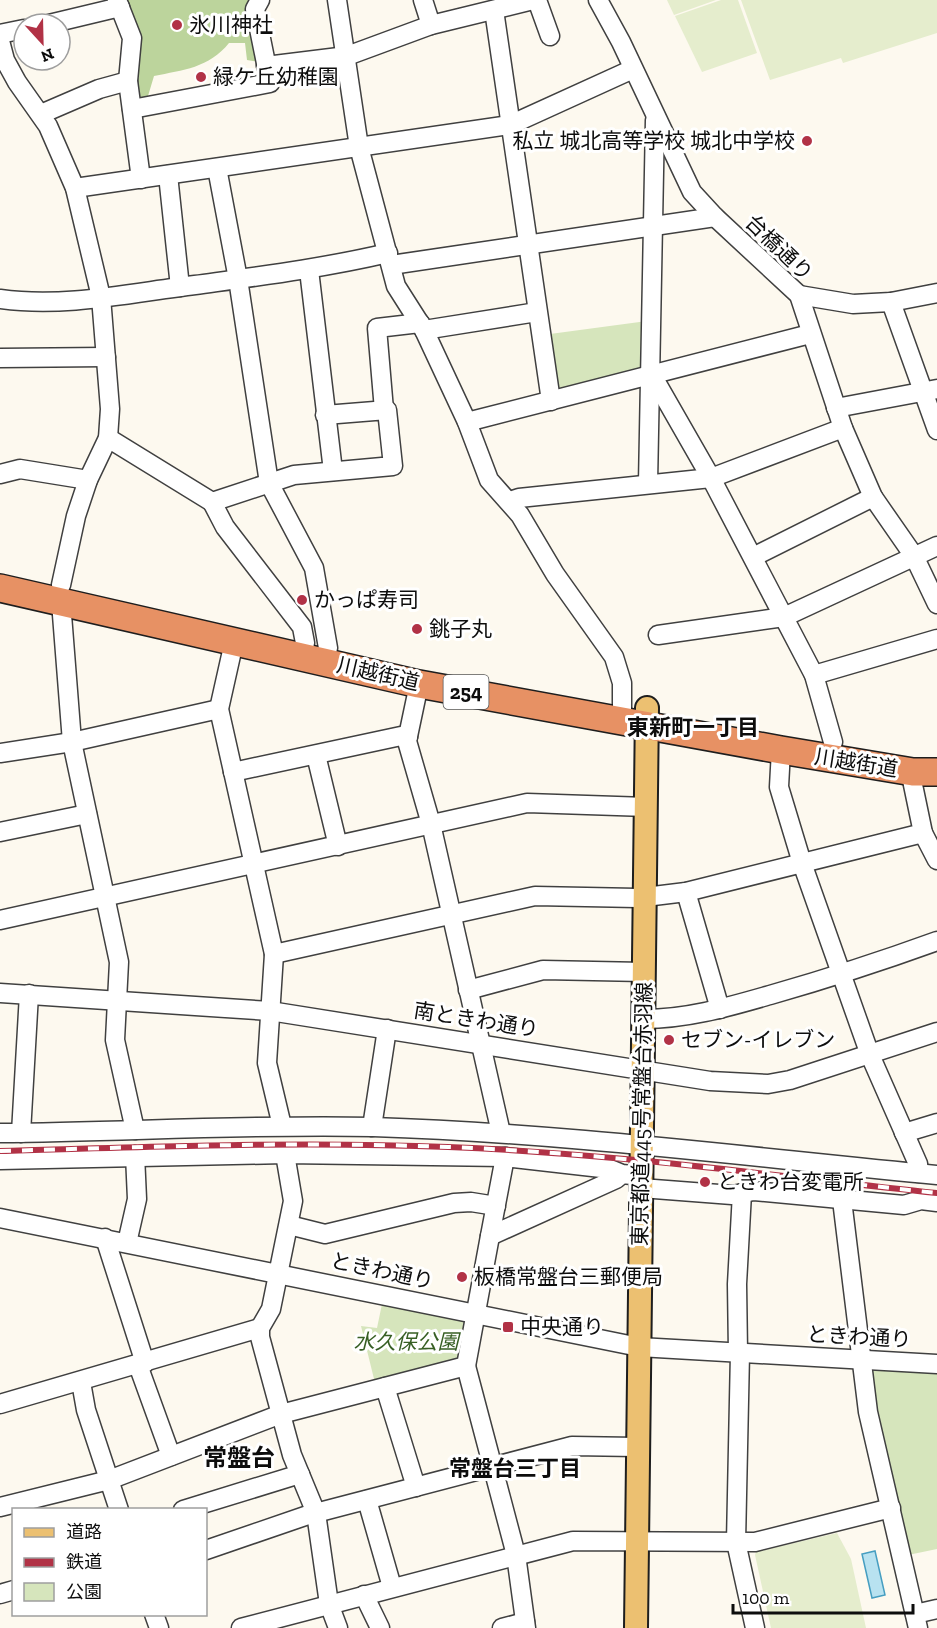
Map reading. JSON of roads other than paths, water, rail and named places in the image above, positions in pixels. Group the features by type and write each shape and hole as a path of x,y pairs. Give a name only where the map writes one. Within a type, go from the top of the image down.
{"highway":[{"name":"川越街道","path":"0,572 61,594 234,642 419,684 908,754 937,755"},
{"name":"川越街道","path":"0,588 61,594 317,645 635,715 781,750 925,772"}],"main road":[{"name":"東京都道445号常盤台赤羽線","path":"635,715 646,807 642,1144 635,1179 639,1347 636,1628"}],"street":[{"path":"132,109 270,84 255,9 260,0"},
{"path":"337,0 359,147 401,298 422,326 467,422 489,480 510,501 572,599 614,657 635,715"},
{"path":"423,0 431,25"},
{"path":"266,66 347,56 431,25 535,0 550,36"},
{"name":"台橋通り","path":"598,0 692,192 715,217 799,295 810,334 843,428 873,497 914,556 937,604"},
{"path":"72,17 118,4 132,38 128,81 141,179"},
{"path":"494,10 550,401"},
{"path":"0,41 5,60 16,82 41,114 75,188 101,297 110,409 108,438 88,480 76,516 61,594 72,742 119,962 115,1040 135,1130"},
{"path":"75,188 510,125 633,69"},
{"path":"41,114 99,89 128,81"},
{"path":"648,484 652,375 655,116"},
{"path":"217,168 238,279 269,483 314,568 317,645"},
{"path":"168,175 180,287"},
{"path":"0,299 41,303 101,297 389,259 528,245 715,217"},
{"path":"309,270 333,471"},
{"path":"799,295 853,304 891,302 937,293"},
{"path":"891,302 930,391 937,430"},
{"path":"384,410 377,328 422,326 537,312"},
{"path":"467,422 810,334"},
{"path":"0,358 106,357"},
{"path":"652,375 711,478 814,675 833,742"},
{"path":"836,408 930,391"},
{"path":"212,502 294,475 393,466 387,410 325,415"},
{"path":"510,501 519,498 711,478 843,428"},
{"path":"108,438 212,502 225,527 317,645"},
{"path":"0,474 20,469 88,480"},
{"path":"753,557 873,497"},
{"path":"658,635 784,617 937,546"},
{"path":"814,675 937,639"},
{"path":"234,642 219,709 274,954 267,1063 282,1126"},
{"path":"419,684 408,737 432,824 501,1133"},
{"path":"0,753 72,742 219,709"},
{"path":"233,772 401,736 408,737"},
{"path":"781,750 779,787 802,863 870,1055 918,1164 928,1174"},
{"path":"316,754 338,846"},
{"path":"925,772 912,780 923,833 937,860"},
{"path":"0,920 527,803 646,807"},
{"path":"0,832 87,814"},
{"path":"274,954 535,896 645,897 686,892 923,833"},
{"path":"686,892 720,1009"},
{"path":"644,1019 676,1018 720,1009 841,975 937,941"},
{"path":"468,990 543,970 644,972"},
{"name":"南ときわ通り","path":"0,993 270,1011 710,1081 768,1084 790,1080 937,1032"},
{"path":"21,1133 29,994"},
{"path":"372,1127 387,1029"},
{"path":"904,1133 937,1123"},
{"path":"0,1133 282,1126 372,1127 501,1133 642,1144 928,1174"},
{"path":"0,1160 135,1155 285,1154 505,1157 610,1168 635,1179"},
{"path":"285,1154 293,1189 289,1225 271,1309 260,1328 260,1337 292,1455 316,1513 329,1604 338,1628"},
{"path":"127,1242 137,1199 135,1155"},
{"path":"502,1628 525,1625 516,1555 466,1366 474,1313 505,1157"},
{"path":"490,1236 616,1179 635,1179 732,1195 754,1191 904,1205 921,1200 937,1202"},
{"path":"742,1193 737,1284 739,1353 736,1542 755,1628"},
{"path":"842,1200 868,1412 916,1621 937,1609"},
{"path":"289,1225 325,1234 454,1203 471,1202 496,1206"},
{"name":"ときわ通り","path":"0,1218 639,1347 937,1364"},
{"path":"105,1238 141,1364 171,1456"},
{"path":"0,1404 260,1328"},
{"path":"0,1507 109,1480 281,1414 466,1366"},
{"path":"81,1382 86,1410 119,1508"},
{"path":"385,1387 416,1487"},
{"path":"207,1550 316,1513 572,1446 638,1447"},
{"path":"186,1508 300,1474"},
{"path":"367,1500 392,1587"},
{"path":"246,1627 573,1541 755,1542 891,1508"},
{"path":"364,1595 380,1628"}],"water":[{"path":"875,1551 885,1595 872,1598 862,1554"}],"railway":[{"path":"0,1151 168,1146 448,1147 571,1154 937,1193"}],"place":[{"name":"氷川神社","path":"177,25"},
{"name":"緑ケ丘幼稚園","path":"201,77"},
{"name":"私立 城北高等学校 城北中学校","path":"807,141"},
{"name":"かっぱ寿司","path":"302,600"},
{"name":"銚子丸","path":"417,629"},
{"name":"セブン-イレブン","path":"669,1040"},
{"name":"ときわ台変電所","path":"705,1182"},
{"name":"板橋常盤台三郵便局","path":"462,1277"},
{"name":"中央通り","path":"508,1327"}],"district":[{"name":"東新町一丁目","path":"693,727"},
{"name":"常盤台","path":"239,1458"},
{"name":"常盤台三丁目","path":"515,1468"}],"park label":[{"name":"水久保公園","path":"406,1342"}]}
